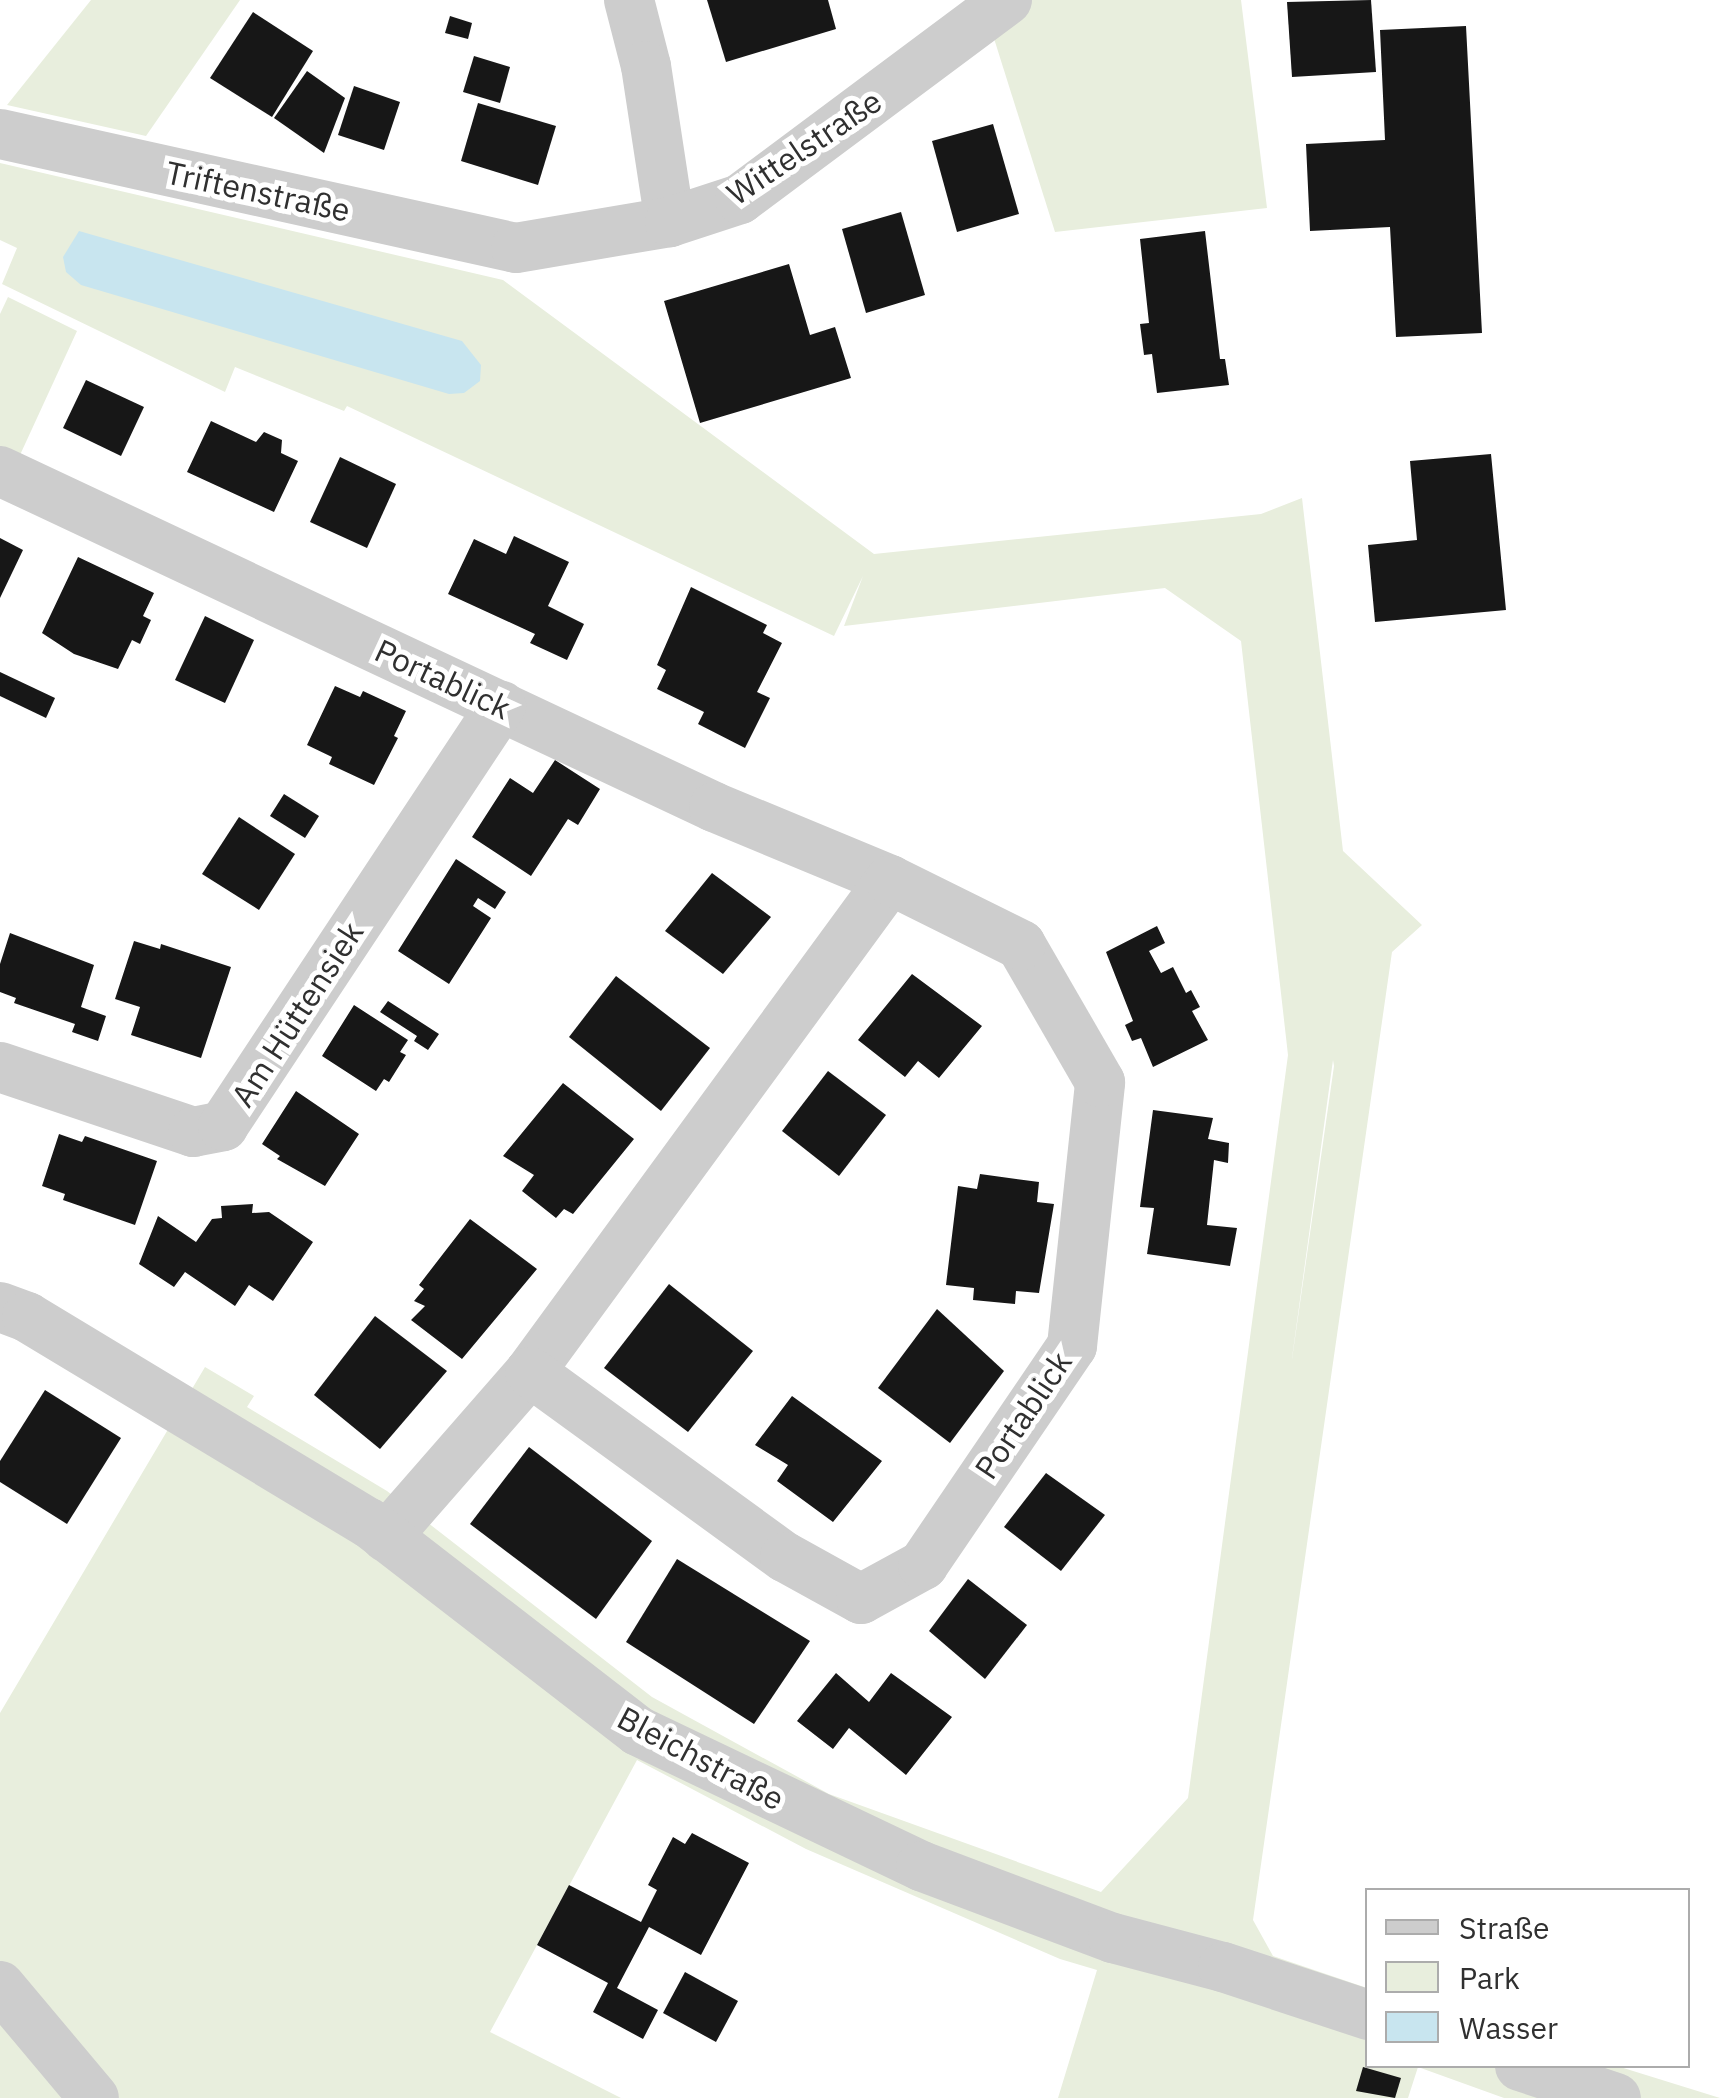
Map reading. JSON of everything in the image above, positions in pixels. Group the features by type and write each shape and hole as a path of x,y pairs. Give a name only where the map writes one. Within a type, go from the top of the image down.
{"street":[{"path":"629,0 646,66 670,222"},
{"name":"Wittelstraße","path":"516,248 670,222 740,199 1007,0"},
{"name":"Triftenstraße","path":"0,134 516,248"},
{"name":"Portablick","path":"0,471 714,807 890,880 1022,945 1100,1082 1072,1346 922,1565 861,1600 785,1557 530,1372"},
{"name":"Am Hüttensiek","path":"0,1067 193,1132 223,1126 501,706"},
{"path":"386,1536 530,1372 890,880"},
{"name":"Bleichstraße","path":"0,1307 27,1317 386,1536 638,1731 921,1866 1058,1919 1365,2013"},
{"path":"0,1986 94,2098"},
{"path":"1526,2068 1616,2098"}],"green space":[{"path":"91,0 240,0 146,136 7,105"},
{"path":"1029,0 1241,0 1267,208 1055,232 991,29"},
{"path":"0,163 503,280 874,554 1261,514 1302,498 1343,851 1422,925 1392,952 1253,1920 1273,1956 1365,1987 1365,2068 1418,2068 1408,2098 1058,2098 1097,1970 1060,1959 806,1849 637,1760 490,2032 621,2098 0,2098 0,1713 205,1367 254,1396 247,1407 387,1491 652,1697 829,1794 1101,1892 1188,1798 1288,1055 1241,641 1165,588 844,626 863,576 834,636 347,406 344,411 235,367 225,392 2,284 17,248 0,240","holes":["1333,1060 1334,1066 1292,1359"]},
{"path":"8,297 77,331 20,455 0,446 0,314"},
{"path":"1421,2068 1623,2068 1720,2098 1504,2098"}],"water":[{"path":"79,231 462,341 481,365 480,381 464,393 449,394 81,285 66,272 63,257"}],"building":[{"path":"707,0 828,0 836,29 726,62"},
{"path":"1371,0 1376,72 1292,77 1287,2"},
{"path":"253,12 313,51 272,117 210,78"},
{"path":"450,16 472,23 468,39 445,33"},
{"path":"1466,26 1482,333 1396,337 1390,227 1310,231 1306,144 1385,140 1380,30"},
{"path":"474,56 510,67 500,103 463,92"},
{"path":"307,71 345,98 324,153 274,118"},
{"path":"354,86 400,102 384,150 338,135"},
{"path":"478,103 556,126 538,185 461,161"},
{"path":"993,124 1019,214 957,232 932,141"},
{"path":"901,212 925,295 866,313 842,229"},
{"path":"1205,231 1220,359 1225,359 1229,385 1157,393 1152,354 1144,355 1140,324 1149,323 1140,239"},
{"path":"789,264 810,335 835,327 851,378 700,423 664,301"},
{"path":"86,380 144,407 121,456 63,428"},
{"path":"211,421 256,442 264,432 282,440 281,453 298,461 274,512 187,472"},
{"path":"1491,454 1506,610 1375,622 1368,545 1417,540 1410,461"},
{"path":"340,457 396,484 367,548 310,522"},
{"path":"514,536 569,562 548,606 584,624 567,660 530,643 535,634 448,594 474,539 506,554"},
{"path":"0,538 23,550 0,598"},
{"path":"78,557 154,593 143,616 151,620 140,644 132,640 118,669 74,654 42,633"},
{"path":"691,587 767,625 763,633 782,643 757,692 770,698 745,748 698,724 704,712 657,689 666,670 657,665"},
{"path":"205,616 254,640 225,703 175,680"},
{"path":"0,672 55,698 46,718 0,696"},
{"path":"335,686 360,697 363,691 406,711 394,736 398,738 374,785 329,764 332,757 307,745"},
{"path":"555,760 600,789 578,825 568,819 531,876 472,837 510,778 533,793"},
{"path":"284,794 319,816 305,838 270,816"},
{"path":"239,817 295,854 259,910 202,874"},
{"path":"456,859 506,892 495,909 478,898 473,906 491,918 449,984 398,951"},
{"path":"712,873 771,917 723,974 665,931"},
{"path":"1157,926 1165,943 1149,951 1161,973 1173,967 1186,993 1191,990 1200,1007 1192,1011 1208,1040 1153,1067 1141,1038 1132,1041 1125,1025 1133,1021 1106,952"},
{"path":"10,933 94,965 81,1007 106,1016 98,1041 72,1032 75,1024 14,1003 16,998 0,992 0,964"},
{"path":"134,941 160,949 161,944 231,967 201,1058 131,1035 140,1007 115,999"},
{"path":"912,974 982,1026 939,1078 918,1061 905,1077 858,1040"},
{"path":"616,976 710,1048 661,1111 569,1037"},
{"path":"388,1001 439,1034 428,1050 414,1041 417,1036 380,1012"},
{"path":"354,1005 408,1040 400,1052 406,1055 389,1082 384,1079 376,1091 322,1056"},
{"path":"828,1071 886,1115 839,1176 782,1131"},
{"path":"563,1083 634,1139 573,1214 564,1209 556,1218 522,1191 534,1175 503,1156"},
{"path":"296,1091 359,1134 325,1186 277,1159 280,1156 262,1144"},
{"path":"1153,1110 1213,1118 1208,1139 1229,1143 1228,1163 1214,1160 1207,1225 1237,1228 1230,1266 1147,1254 1154,1208 1140,1207"},
{"path":"59,1134 82,1142 85,1136 157,1161 135,1225 63,1200 65,1194 42,1186"},
{"path":"980,1174 1039,1182 1037,1202 1054,1204 1039,1293 1016,1291 1015,1304 973,1300 974,1288 946,1285 958,1186 977,1189"},
{"path":"253,1204 252,1213 269,1212 313,1242 273,1301 249,1285 235,1306 185,1272 174,1287 139,1264 158,1216 196,1242 212,1219 222,1218 221,1206"},
{"path":"470,1219 537,1269 462,1359 411,1320 425,1306 414,1301 424,1289 419,1285"},
{"path":"669,1284 753,1351 688,1432 604,1368"},
{"path":"937,1309 1004,1371 950,1443 878,1388"},
{"path":"375,1316 447,1371 380,1449 314,1395"},
{"path":"45,1390 121,1438 67,1524 0,1482 0,1461"},
{"path":"792,1396 882,1461 833,1522 777,1481 788,1465 755,1445"},
{"path":"529,1447 652,1541 596,1619 470,1524"},
{"path":"1046,1473 1105,1515 1061,1571 1004,1527"},
{"path":"677,1559 810,1641 754,1724 626,1642"},
{"path":"968,1579 1027,1625 985,1679 929,1631"},
{"path":"836,1673 869,1702 891,1673 952,1717 906,1775 849,1728 833,1749 797,1721"},
{"path":"692,1833 749,1863 701,1955 649,1927 617,1988 658,2010 643,2039 593,2012 608,1983 537,1945 569,1885 641,1922 657,1890 648,1885 673,1837 685,1844"},
{"path":"685,1972 738,2001 716,2042 663,2013"},
{"path":"1363,2067 1401,2078 1395,2098 1356,2091"}]}
